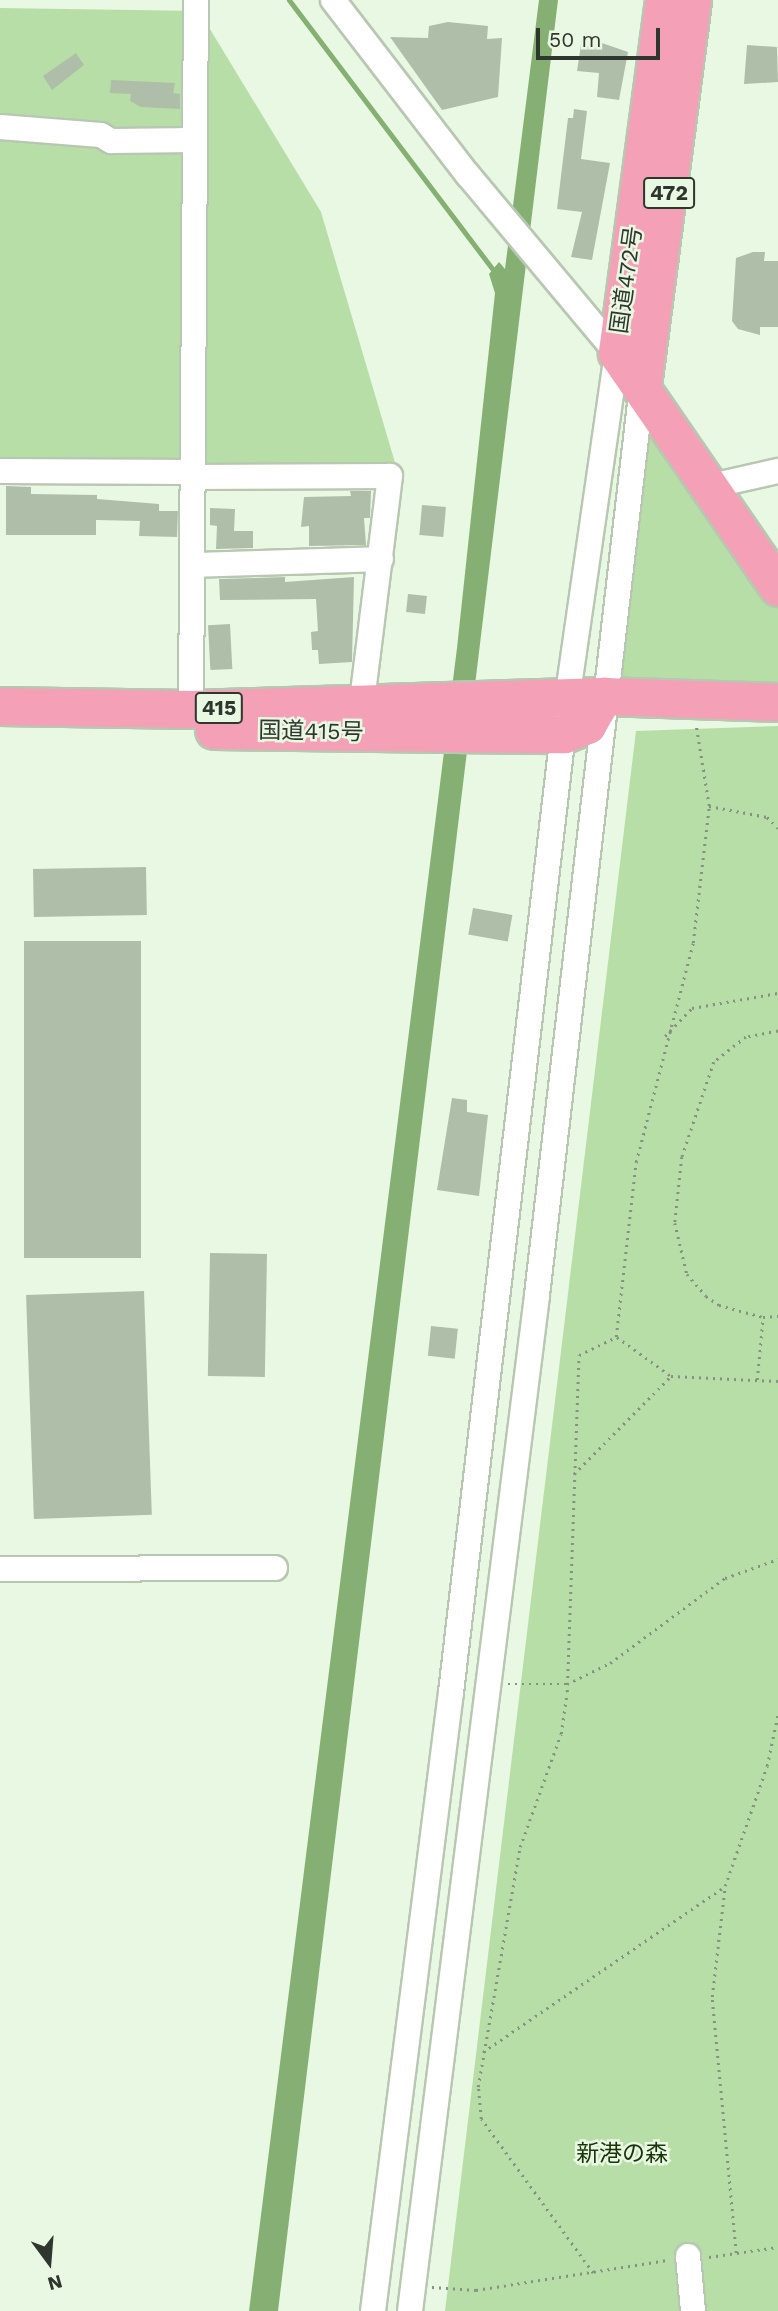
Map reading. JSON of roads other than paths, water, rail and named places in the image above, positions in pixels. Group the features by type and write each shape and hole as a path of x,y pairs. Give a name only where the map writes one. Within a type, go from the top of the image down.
{"highway":[{"name":"国道472号","path":"664,0 617,353 778,587"},
{"name":"国道472号","path":"642,386 692,0"},
{"path":"565,716 587,725 604,696 778,702"},
{"name":"国道415号","path":"0,706 191,709 362,700 435,717"},
{"name":"国道415号","path":"0,727 565,716"}],"street":[{"path":"191,709 196,0"},
{"path":"333,0 468,175 617,353 565,716 451,1692 373,2311"},
{"path":"0,127 101,135 111,141 195,140"},
{"path":"410,2311 537,1295 604,696 642,386"},
{"path":"0,471 390,476 362,700"},
{"path":"707,487 778,471"},
{"path":"193,565 381,559"},
{"path":"0,1569 275,1568"},
{"path":"688,2256 693,2311"}],"waterway":[{"path":"289,0 496,274"}],"park label":[{"name":"新港の森","path":"622,2154"}]}
